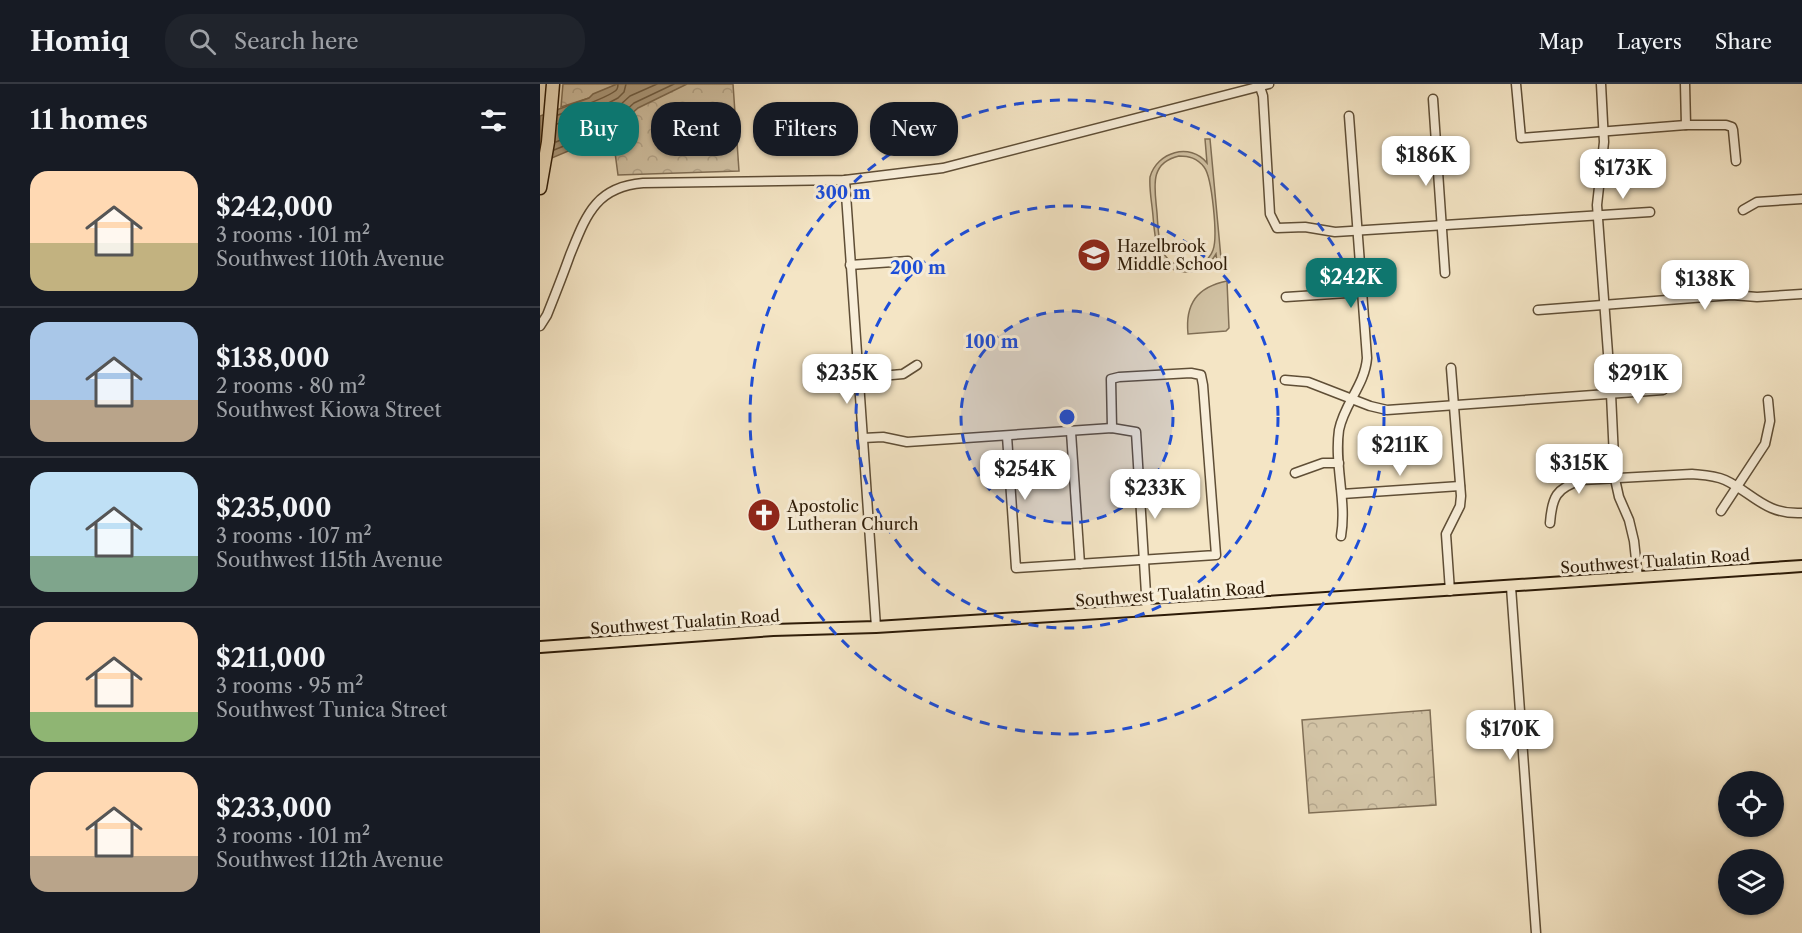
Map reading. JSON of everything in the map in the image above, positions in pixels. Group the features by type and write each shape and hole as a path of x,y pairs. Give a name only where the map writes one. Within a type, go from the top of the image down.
{"highway":[{"path":"540,188 548,142 553,84"}],"main road":[{"name":"Southwest Tualatin Road","path":"540,647 773,630 876,627 1450,591 1802,566"}],"street":[{"path":"540,326 547,315 586,217 596,203 612,190 625,185 873,178 960,164 1269,84"},
{"path":"1516,84 1521,138 1686,125 1726,125 1732,127 1737,161"},
{"path":"1601,84 1604,132 1603,160 1598,188 1615,479 1634,541 1638,578"},
{"path":"1685,84 1686,125"},
{"path":"1260,87 1263,96 1270,214 1277,228 1305,227 1335,232 1650,212"},
{"path":"1433,99 1445,273"},
{"path":"1341,536 1343,522 1339,432 1366,367 1363,292 1349,116"},
{"path":"845,180 876,627"},
{"path":"1743,210 1757,202 1802,199"},
{"path":"850,265 908,261"},
{"path":"1286,297 1363,292"},
{"path":"1538,310 1732,296 1802,294"},
{"path":"858,378 903,374 917,365"},
{"path":"1450,591 1446,534 1460,506 1451,368"},
{"path":"1007,436 1016,568 1216,555 1201,375 1191,373 1119,377 1111,380 1112,428"},
{"path":"1285,380 1308,382 1370,406 1387,410 1663,390"},
{"path":"1720,511 1765,444 1770,421 1768,400"},
{"path":"863,438 883,437 907,442 1112,428 1136,432 1147,610"},
{"path":"1071,432 1080,564"},
{"path":"1295,473 1306,467 1340,463"},
{"path":"1550,524 1556,495 1566,485 1582,480 1707,475 1723,479 1767,507 1795,514 1802,513"},
{"path":"1342,494 1460,486"},
{"path":"1511,587 1536,933"}],"green space":[{"path":"563,84 617,84 589,98 577,102 561,102"},
{"path":"684,84 733,84 734,102 651,102 651,156 738,156 739,171 618,175 615,156 639,156 639,103"},
{"path":"1205,139 1210,139 1222,269 1218,269 1216,254 1201,269 1189,272 1178,271 1170,267 1159,253 1155,235 1150,177 1159,161 1175,153 1192,153 1207,163","holes":["1179,156 1196,160 1204,167 1212,194 1213,250 1203,263 1188,267 1173,263 1162,251 1155,195 1156,178 1162,164"]},
{"path":"1227,281 1229,328 1226,331 1188,334 1189,314 1195,298 1208,288"},
{"path":"1430,710 1436,805 1309,813 1302,720"}],"water":[{"path":"617,84 687,84 639,108 639,102 578,102"},
{"path":"558,109 558,155 540,163 540,116"}],"place":[{"name":"Hazelbrook Middle School","path":"1094,255"},
{"name":"Apostolic Lutheran Church","path":"764,515"}]}
